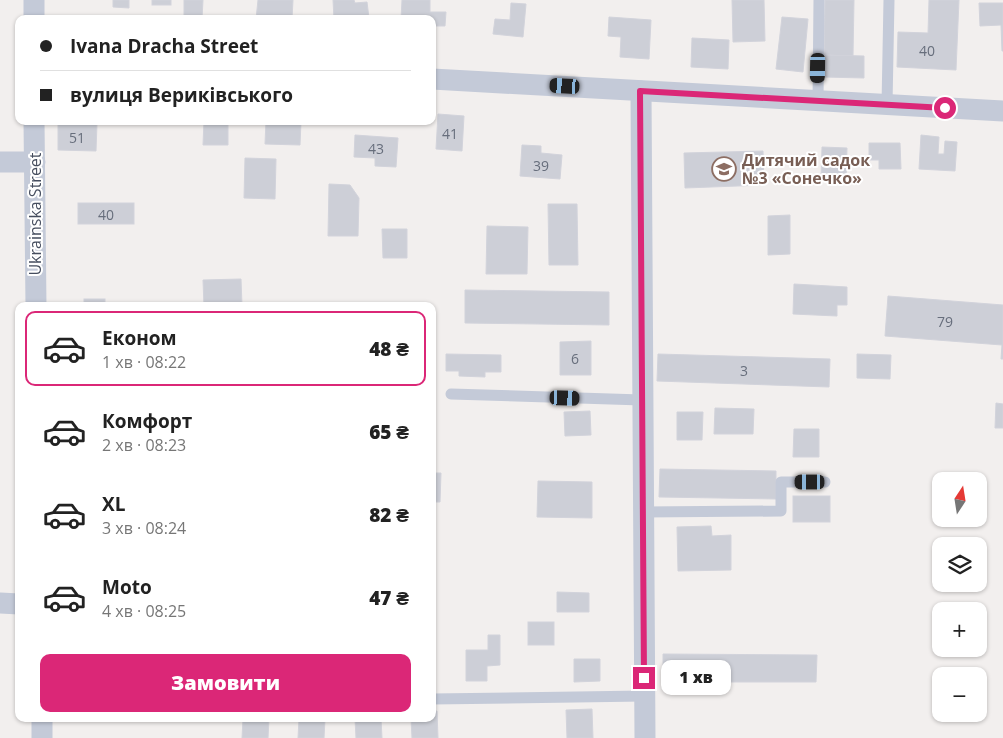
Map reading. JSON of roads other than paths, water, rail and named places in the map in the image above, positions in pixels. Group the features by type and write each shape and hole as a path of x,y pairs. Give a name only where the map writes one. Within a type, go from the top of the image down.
{"street":[{"path":"34,0 34,15"},
{"path":"436,79 1003,111"},
{"path":"640,91 645,738"},
{"name":"Ukrainska Street","path":"34,125 36,302"},
{"path":"0,162 35,162"},
{"path":"0,604 15,604"},
{"path":"42,722 42,738"}],"lane":[{"path":"818,101 819,0"},
{"path":"887,105 889,0"},
{"path":"451,394 642,400"},
{"path":"643,512 781,511 781,482 825,482"},
{"path":"436,699 644,696"}],"place":[{"name":"Дитячий садок №3 «Сонечко»","path":"724,169"}]}
